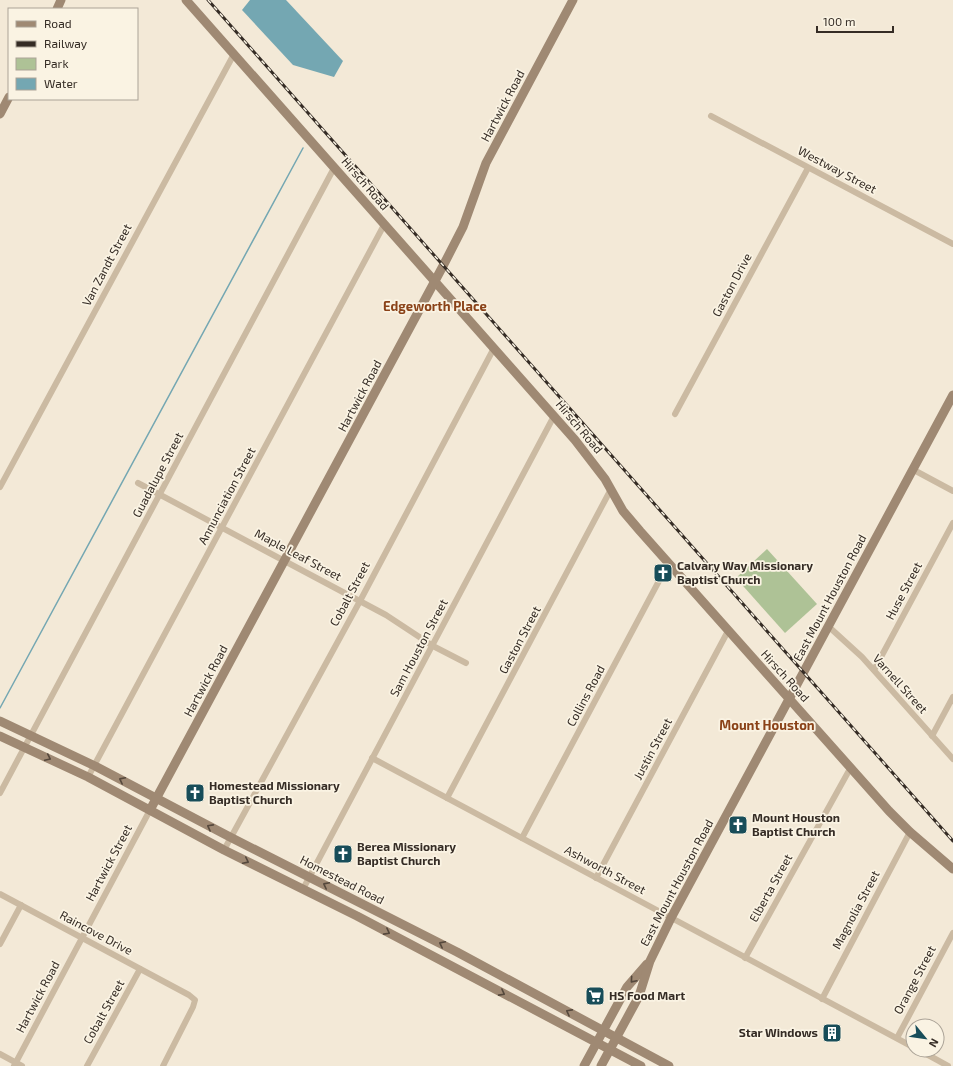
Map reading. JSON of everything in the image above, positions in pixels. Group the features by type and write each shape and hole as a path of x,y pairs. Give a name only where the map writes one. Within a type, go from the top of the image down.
{"main road":[{"name":"Hirsch Road","path":"186,0 554,416 605,479 610,491 640,531 668,564 910,832 953,869"},
{"name":"Hartwick Road","path":"157,798 435,281 463,227 486,163 572,0"},
{"path":"0,114 8,100"},
{"name":"East Mount Houston Road","path":"601,1066 640,996 650,961 672,918 953,395"},
{"name":"Homestead Road","path":"0,721 95,766 230,837 378,911 669,1066"},
{"name":"Homestead Road","path":"0,736 88,777 224,850 373,924 640,1066"},
{"name":"Hartwick Street","path":"150,810 157,798"},
{"path":"373,924 378,911"},
{"path":"451,965 457,952"},
{"name":"East Mount Houston Road","path":"584,1066 627,987 650,961"},
{"path":"518,1001 525,988"}],"street":[{"name":"Van Zandt Street","path":"0,487 234,54"},
{"name":"Westway Street","path":"711,116 953,244"},
{"name":"Guadalupe Street","path":"0,793 334,168"},
{"name":"Gaston Drive","path":"675,414 808,168"},
{"name":"Annunciation Street","path":"88,777 384,225"},
{"name":"Cobalt Street","path":"224,850 360,601 494,348"},
{"name":"Sam Houston Street","path":"303,889 554,416"},
{"path":"912,469 953,491"},
{"name":"Maple Leaf Street","path":"138,483 386,615 433,646 466,663"},
{"name":"Gaston Street","path":"447,798 610,491"},
{"name":"Huse Street","path":"874,670 953,523"},
{"name":"Collins Road","path":"522,838 668,564"},
{"name":"Varnell Street","path":"828,626 852,646 953,759"},
{"name":"Justin Street","path":"596,878 728,631"},
{"path":"932,736 953,697"},
{"name":"Ashworth Street","path":"372,758 905,1042"},
{"name":"Elberta Street","path":"745,958 851,767"},
{"name":"Hartwick Street","path":"82,938 150,810"},
{"name":"Magnolia Street","path":"822,999 910,832"},
{"name":"Raincove Drive","path":"0,894 182,991 194,1000 193,1007 163,1066"},
{"path":"0,944 21,905"},
{"name":"Orange Street","path":"897,1038 953,933"},
{"name":"Hartwick Road","path":"17,1065 82,938"},
{"name":"Cobalt Street","path":"87,1066 140,969"},
{"path":"0,1054 17,1065"},
{"path":"934,1058 948,1066"}],"green space":[{"path":"767,549 817,604 785,633 736,578"}],"water":[{"path":"250,0 286,0 343,61 334,77 293,65 242,10"}],"waterway":[{"path":"0,708 303,148"}],"railway":[{"path":"208,0 953,841"}],"place":[{"name":"Calvary Way Missionary Baptist Church","path":"663,573"},
{"name":"Homestead Missionary Baptist Church","path":"195,793"},
{"name":"Mount Houston Baptist Church","path":"738,825"},
{"name":"Berea Missionary Baptist Church","path":"343,854"},
{"name":"HS Food Mart","path":"595,996"},
{"name":"Star Windows","path":"832,1033"}],"district":[{"name":"Edgeworth Place","path":"435,306"},
{"name":"Mount Houston","path":"767,725"}]}
